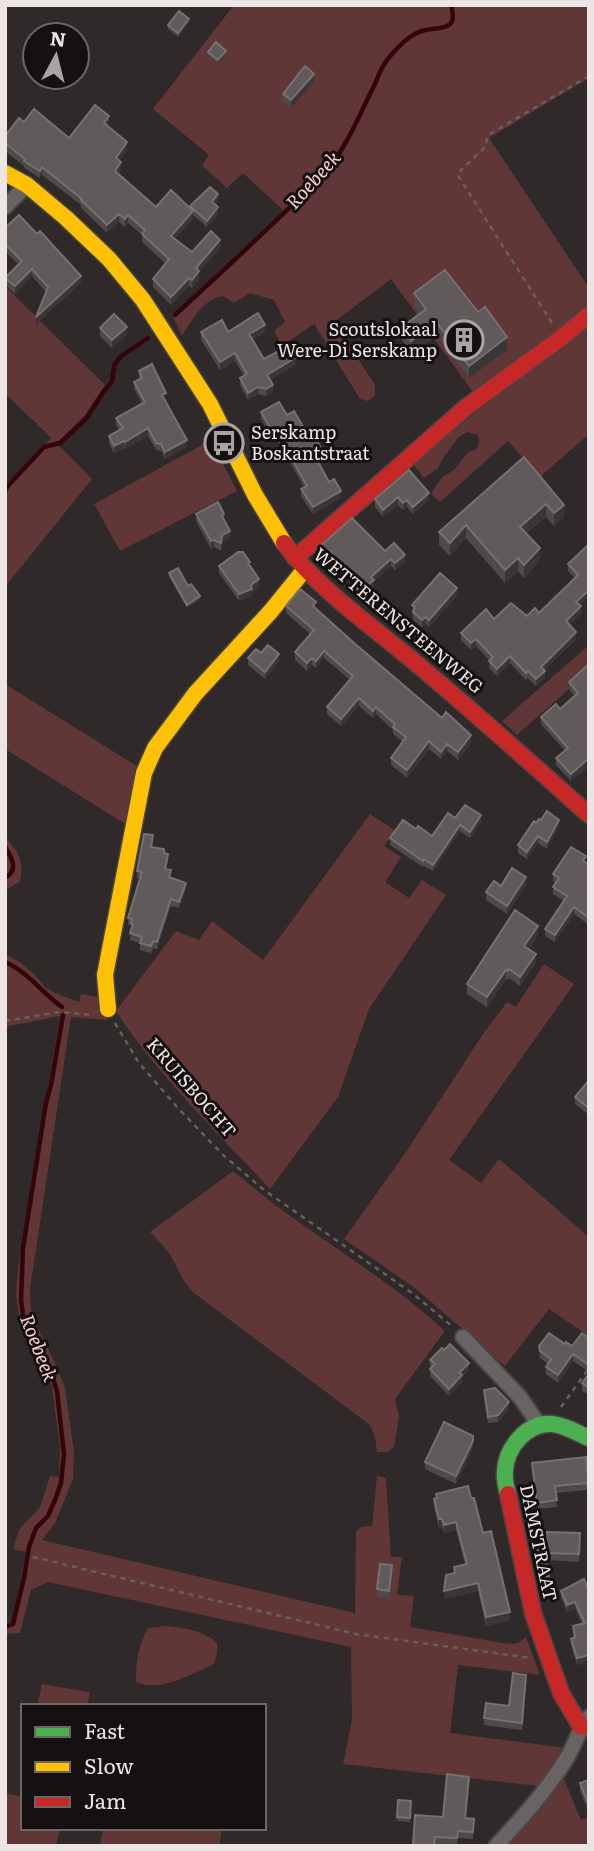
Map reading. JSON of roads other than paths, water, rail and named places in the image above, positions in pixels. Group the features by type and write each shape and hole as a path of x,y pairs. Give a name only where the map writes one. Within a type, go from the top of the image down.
{"street":[{"name":"WETTERENSTEENWEG","path":"5,173 27,185 66,218 109,259 143,300 210,404 255,495 279,536 300,564 484,720 589,815"},
{"path":"5,206 27,185"},
{"path":"110,1013 104,975 144,773 155,748 195,694 271,611 300,564 465,408 589,315"},
{"path":"463,1337 545,1425 572,1430 589,1438"},
{"name":"DAMSTRAAT","path":"545,1425 525,1433 511,1448 505,1471 506,1486 533,1613 561,1693 585,1722"},
{"path":"496,1846 532,1807 569,1754 585,1722"}],"waterway":[{"name":"Roebeek","path":"175,315 326,170 348,138 387,60 415,34 449,25 453,14 451,5"},
{"name":"Roebeek","path":"5,492 44,447 60,443 86,419 112,382 114,366 120,357 148,338"},
{"name":"Roebeek","path":"5,847 13,868 5,878"},
{"name":"Roebeek","path":"5,962 21,971 62,1007"},
{"name":"Roebeek","path":"5,1627 13,1624 29,1547 36,1528 48,1516 55,1500 61,1483 64,1454 57,1392 23,1315 21,1300 23,1248 63,1015"}],"place":[{"name":"Scoutslokaal Were-Di Serskamp","path":"464,340"},
{"name":"Serskamp Boskantstraat","path":"224,443"}]}
